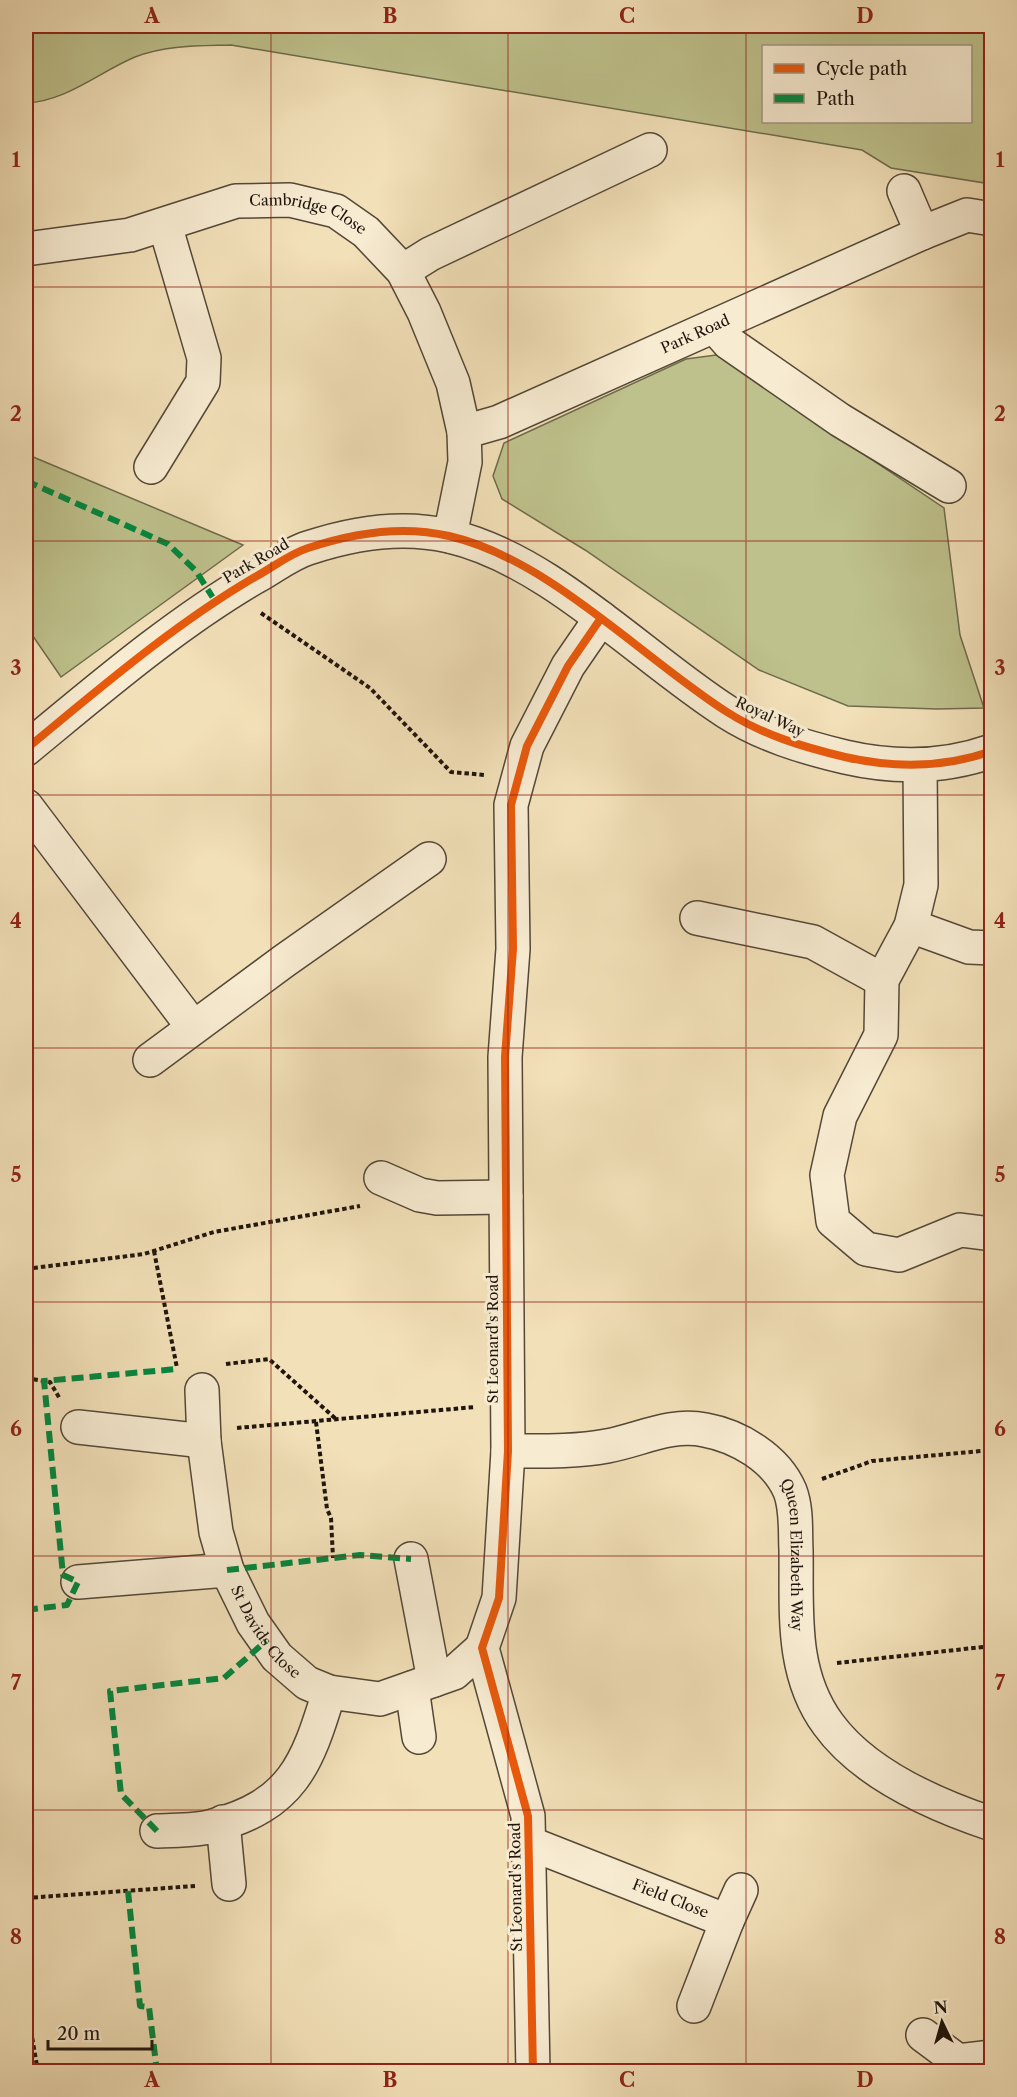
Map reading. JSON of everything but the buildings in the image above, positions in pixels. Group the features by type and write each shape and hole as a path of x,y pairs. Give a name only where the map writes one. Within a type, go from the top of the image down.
{"street":[{"path":"403,272 430,254 650,150"},
{"path":"904,191 922,233"},
{"name":"Cambridge Close","path":"26,249 130,235 236,201 290,200 336,211 366,232 403,272 424,312 453,383 464,432"},
{"name":"Park Road","path":"464,432 499,422 922,233 979,217"},
{"path":"152,467 203,382 204,358 165,225"},
{"path":"714,326 729,343 840,420 949,486"},
{"path":"450,536 465,462 464,432"},
{"name":"Park Road","path":"26,749 86,699 230,592 304,549 362,532 414,531 450,536 513,559 601,618"},
{"name":"Royal Way","path":"601,618 728,713 796,746 870,763 920,765 974,757 992,751"},
{"name":"St Leonard's Road","path":"533,2072 528,1815 482,1648 500,1598 508,1451 506,1058 513,949 511,805 527,746 568,666 601,618"},
{"path":"920,765 921,885 911,926 882,980 881,1035 840,1116 827,1175 833,1221 866,1249 899,1256 960,1230 992,1234"},
{"path":"26,806 193,1027"},
{"path":"150,1060 284,961 429,859"},
{"path":"697,918 813,942 882,980"},
{"path":"911,926 969,947 992,948"},
{"path":"381,1178 420,1195 436,1198 506,1197"},
{"name":"St Davids Close","path":"195,1379 216,1532 227,1570 253,1623 277,1657 307,1683 329,1692 380,1699 454,1673 482,1648"},
{"path":"78,1427 204,1436"},
{"name":"Queen Elizabeth Way","path":"508,1451 587,1449 667,1430 703,1430 736,1440 760,1455 790,1492 794,1513 795,1614 801,1667 817,1708 841,1741 866,1761 927,1799 992,1824"},
{"path":"411,1559 423,1684 419,1737"},
{"path":"78,1582 227,1570"},
{"path":"157,1831 211,1827 257,1811 292,1782 314,1743 329,1692"},
{"path":"223,1822 229,1884"},
{"name":"Field Close","path":"529,1843 727,1921 694,2006"},
{"path":"727,1921 741,1890"},
{"path":"923,2036 958,2066 992,2057"}],"path":[{"path":"230,592 370,687 451,772 519,777"},
{"path":"26,1269 154,1251 214,1232 363,1205"},
{"path":"154,1251 177,1369 195,1379"},
{"path":"223,1364 269,1359 337,1420"},
{"path":"177,1369 195,1379"},
{"path":"26,1378 50,1382 78,1427"},
{"path":"204,1436 316,1422 506,1404"},
{"path":"316,1422 327,1509 331,1518 333,1558"},
{"path":"790,1492 872,1461 992,1450"},
{"path":"801,1667 992,1646"},
{"path":"26,1898 229,1884"},
{"path":"26,2001 38,2072"}],"green space":[{"path":"26,26 992,27 991,184 891,168 862,150 231,45 183,47 147,53 122,63 69,92 26,103"},
{"path":"716,355 944,508 960,635 984,708 848,706 759,670 585,550 502,499 493,476 504,443 686,359"},
{"path":"26,454 243,545 61,677 26,626"}],"marked path":[{"path":"26,481 168,544 196,571 215,601"},
{"path":"26,1610 67,1605 78,1582 63,1575 44,1381 177,1369"},
{"path":"227,1570 360,1555 411,1559"},
{"path":"157,1831 121,1794 110,1691 224,1678 266,1641"},
{"path":"128,1891 140,2006 149,2007 157,2072"}],"cycle path":[{"path":"26,749 166,637 287,557 342,538 378,532 413,531 449,536 486,548 523,565 593,612 694,690 741,720 784,739 845,757 881,763 918,764 956,761 992,751"},
{"path":"533,2072 528,1816 482,1648 499,1598 508,1451 505,1057 513,949 511,805 527,746 568,666 601,618"}]}
